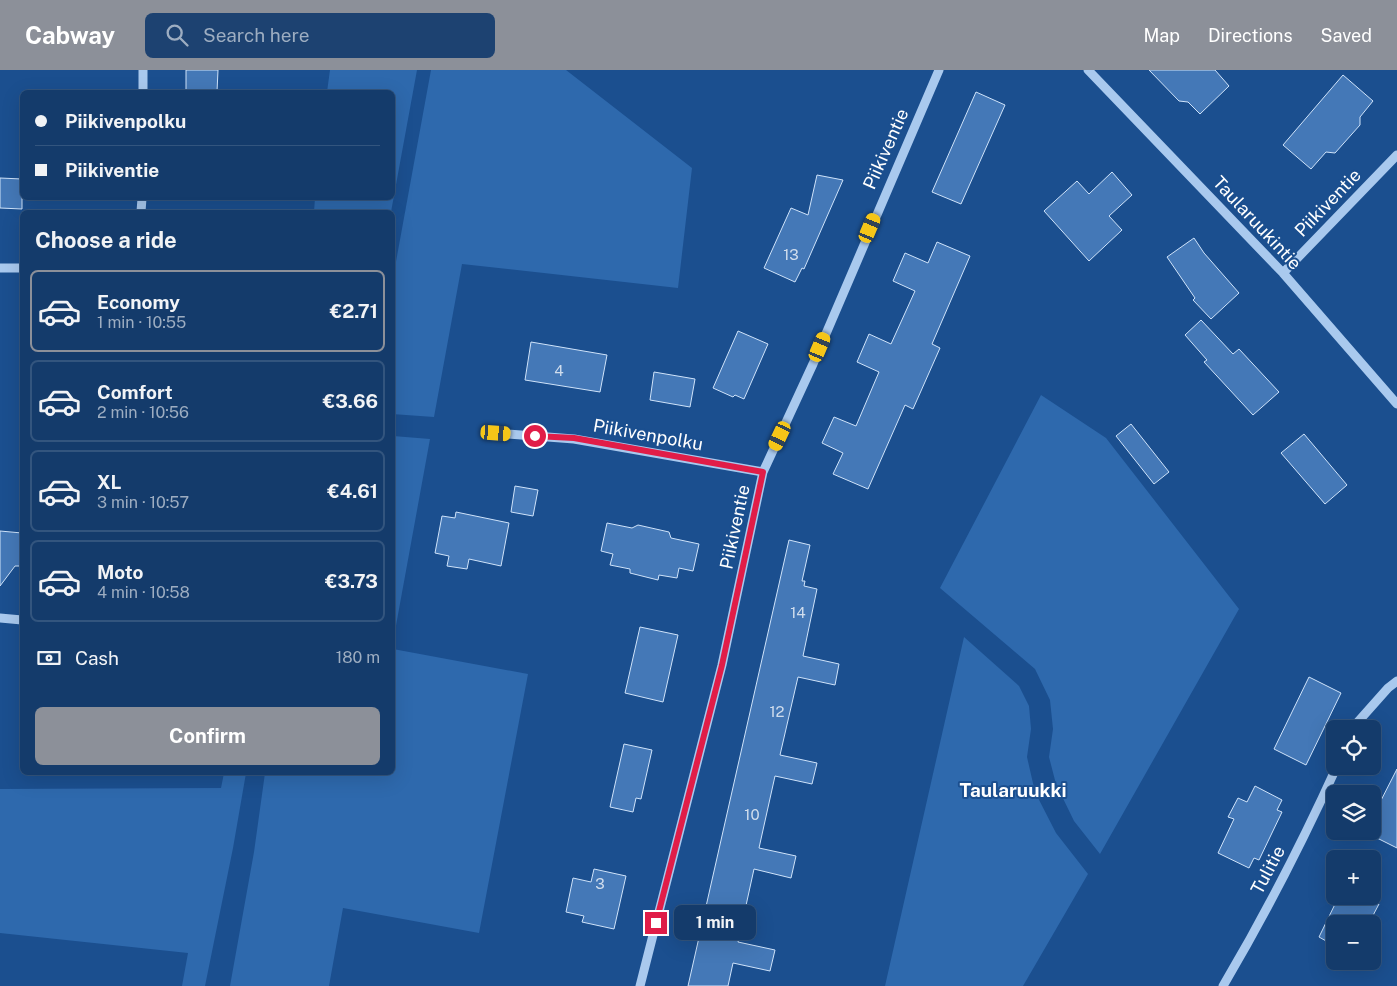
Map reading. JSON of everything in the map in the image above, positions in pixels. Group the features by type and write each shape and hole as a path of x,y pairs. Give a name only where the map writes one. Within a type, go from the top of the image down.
{"street":[{"path":"143,70 143,90"},
{"name":"Piikiventie","path":"640,986 722,665 763,472 813,364 938,70"},
{"name":"Taularuukintie","path":"1088,70 1283,273 1397,404"},
{"name":"Piikiventie","path":"1283,273 1397,155"},
{"path":"0,268 20,268"},
{"name":"Piikivenpolku","path":"496,433 574,438 763,472"},
{"path":"0,618 20,620"},
{"path":"1360,720 1388,688 1397,681"},
{"name":"Tulitie","path":"1223,986 1316,812 1333,775"}],"shaded area":[{"path":"330,70 417,70 395,190 395,90 327,90"},
{"path":"431,70 566,70 692,168 678,288 462,264 434,417 395,414 395,267"},
{"path":"315,200 393,200 391,210 314,210"},
{"path":"1041,395 1106,438 1239,609 1100,854 1074,821 1056,784 1049,757 1053,729 1050,700 1035,669 940,588"},
{"path":"395,436 430,439 395,631"},
{"path":"964,637 1019,686 1029,706 1031,729 1027,757 1035,792 1056,833 1088,874 1023,986 885,986"},
{"path":"395,649 528,674 479,933 343,908 329,986 230,986 254,852 265,775 395,775"},
{"path":"224,775 246,775 205,986 182,986 188,953 0,933 0,789 221,788"}],"building":[{"path":"186,70 218,70 217,90 186,90"},
{"path":"1149,70 1215,70 1229,86 1200,114 1188,102 1179,101"},
{"path":"1343,75 1373,101 1360,117 1360,125 1335,153 1326,152 1311,169 1283,145"},
{"path":"976,92 1005,105 961,204 932,192"},
{"path":"1112,172 1132,195 1109,216 1122,230 1089,261 1044,211 1077,181 1089,194"},
{"path":"817,175 843,180 804,269 802,268 795,282 764,268 791,208 808,215"},
{"path":"0,178 20,179 22,209 0,208"},
{"path":"1194,238 1204,253 1239,293 1211,319 1193,300 1195,298 1167,257"},
{"path":"937,242 970,256 932,344 940,348 913,409 905,405 868,489 833,474 843,453 822,443 834,417 856,426 879,372 857,362 869,334 891,344 915,291 893,281 905,253 928,263"},
{"path":"1201,320 1233,354 1239,349 1279,392 1253,415 1204,362 1207,360 1185,335"},
{"path":"738,331 768,344 744,399 735,395 733,397 713,388"},
{"path":"531,342 607,355 600,392 525,380"},
{"path":"654,372 695,379 690,407 650,400"},
{"path":"1131,424 1169,472 1154,484 1116,436"},
{"path":"1304,434 1347,485 1325,504 1281,453"},
{"path":"515,486 538,490 533,516 511,512"},
{"path":"456,512 509,523 501,566 469,559 467,569 447,566 449,556 435,553 442,516 455,518"},
{"path":"607,523 632,528 638,525 669,532 671,538 699,544 693,571 679,568 677,578 659,575 658,580 630,573 630,569 610,565 613,554 601,551"},
{"path":"0,531 20,533 20,566 15,566 0,586"},
{"path":"789,540 810,545 802,581 805,581 804,586 817,589 803,656 839,664 835,685 798,677 780,755 817,763 812,784 775,776 759,848 796,856 791,878 754,869 738,942 775,950 770,971 733,963 728,986 688,986"},
{"path":"640,627 678,635 663,702 625,693"},
{"path":"1309,677 1341,693 1328,720 1326,720 1326,724 1306,765 1274,749"},
{"path":"624,744 652,750 641,799 636,798 633,812 610,807"},
{"path":"1397,769 1397,848 1381,840 1381,800"},
{"path":"1255,786 1282,800 1277,810 1282,812 1259,860 1254,858 1249,868 1218,853 1234,819 1228,817 1238,798 1247,802"},
{"path":"594,869 626,876 614,929 582,922 584,916 566,912 573,878 591,882"},
{"path":"1335,905 1378,905 1373,915 1330,915"},
{"path":"1326,923 1326,941 1319,937"}],"district":[{"name":"Taularuukki","path":"1013,790"}],"route":[{"path":"535,436 574,438 763,472 722,665 656,923"}]}
